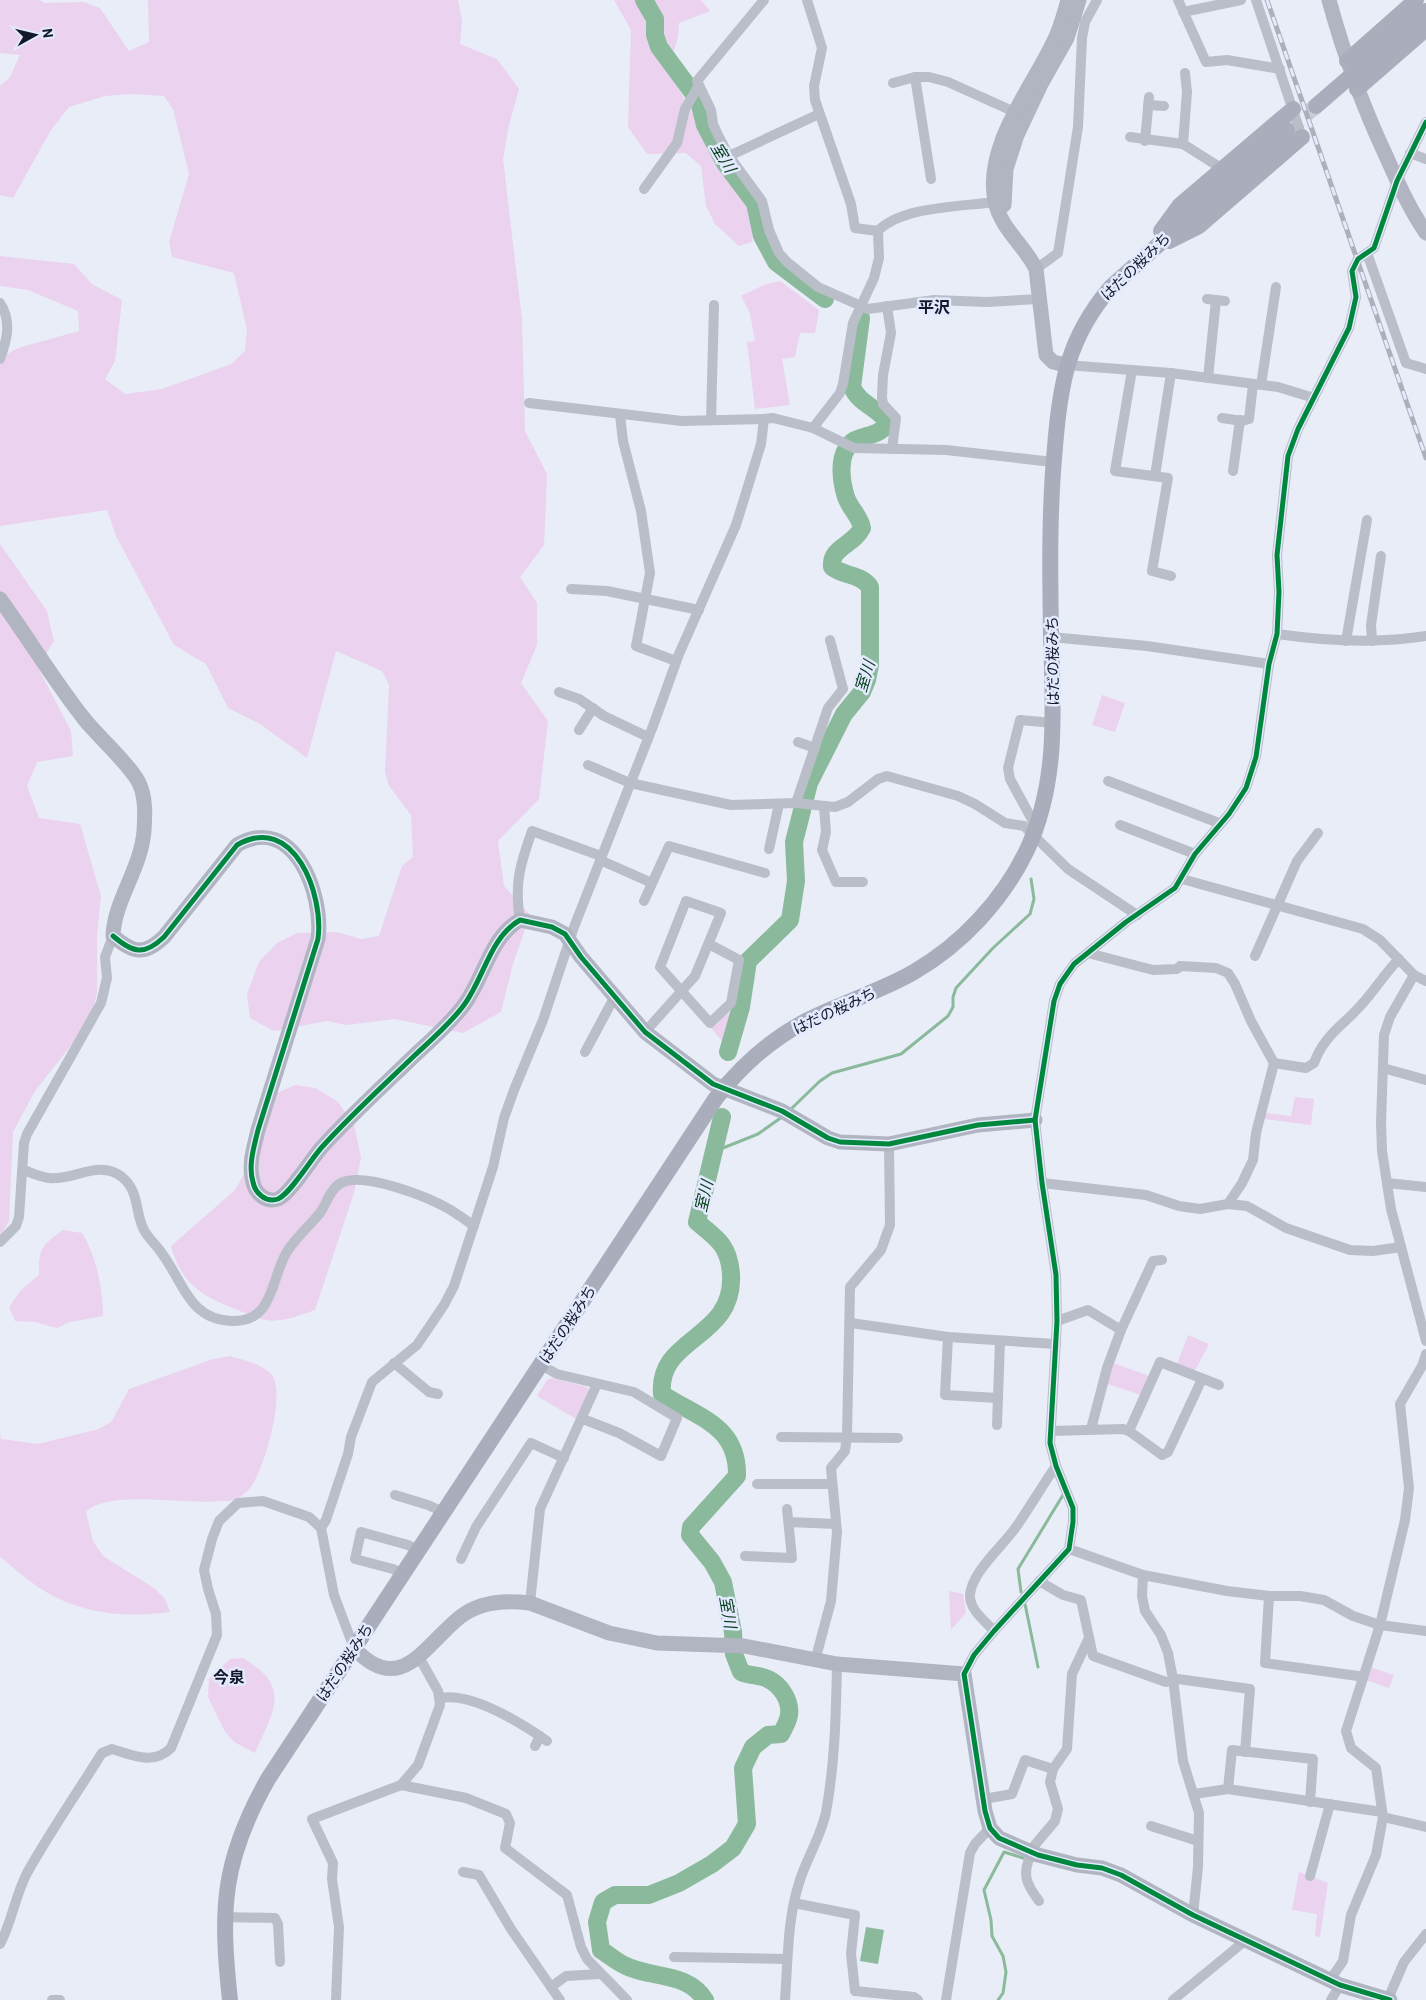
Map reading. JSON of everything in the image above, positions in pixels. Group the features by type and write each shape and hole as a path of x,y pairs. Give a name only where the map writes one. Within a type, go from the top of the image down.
{"main road":[{"path":"1347,63 1416,0"},
{"path":"1316,106 1426,10"},
{"path":"1356,87 1426,29"},
{"path":"1152,248 1180,205 1221,168 1293,109"},
{"path":"1152,248 1199,226 1295,134"},
{"name":"はだの桜みち","path":"230,2000 225,1954 224,1917 229,1868 252,1807 268,1779 676,1156 723,1089 744,1067 789,1031 916,971 958,940 987,912 1006,886 1034,830 1047,788 1054,724 1050,528 1053,462 1059,398 1066,365 1081,328 1095,305 1110,287 1152,248"}],"street":[{"path":"764,0 697,81 711,110 713,124 729,156 762,201 774,243 787,262 824,290 859,307 868,309 934,300 987,302 1039,299"},
{"path":"807,0 822,48 814,86 819,114 850,204 856,228 878,231"},
{"path":"1036,269 1058,253 1078,127 1082,38 1068,0"},
{"path":"1079,0 1074,19 1058,57 1020,115 999,201 1019,243 1036,269 1046,354 1053,362 1066,365 1170,373 1278,387 1314,398"},
{"path":"1074,19 1097,0"},
{"path":"1178,0 1206,62 1227,60 1280,69"},
{"path":"1183,12 1242,0"},
{"path":"1256,0 1293,109 1295,134"},
{"path":"1329,0 1356,87 1397,181 1426,233"},
{"path":"1183,144 1187,92 1185,73"},
{"path":"893,83 916,77 929,77 948,82 1020,115"},
{"path":"916,77 931,179"},
{"path":"644,189 677,143 685,109 699,84"},
{"path":"1145,141 1148,101 1164,106"},
{"path":"729,156 819,114"},
{"path":"1426,122 1397,181 1374,248 1358,259 1352,271 1356,297 1349,328 1298,429 1288,456 1277,555 1279,592 1277,634 1269,664 1254,764 1246,788 1239,800 1195,854 1182,879 1170,893 1137,914 1074,964 1060,984 1054,1002 1035,1120 1042,1183 1056,1275 1057,1321 1050,1443 1056,1466 1073,1508 1073,1522 1069,1549 994,1631 974,1655 964,1674 990,1828 999,1838 1030,1852 1122,1875 1193,1914 1335,1983 1389,2000 1404,1962 1426,1934"},
{"path":"1130,137 1145,141 1183,144 1221,168"},
{"path":"1410,153 1426,159"},
{"path":"814,428 840,394 853,323 876,271 879,258 878,231 885,224 914,213 999,201"},
{"path":"1367,253 1406,363 1426,368"},
{"path":"1222,418 1249,419 1273,333 1276,287"},
{"path":"1208,378 1208,336 1216,300"},
{"path":"0,304 8,321 0,359"},
{"path":"711,420 714,305"},
{"path":"887,306 891,333 883,375 882,397 883,404 896,418 892,450"},
{"path":"1132,370 1115,471 1168,478 1152,571 1171,576"},
{"path":"1155,476 1170,373"},
{"path":"529,403 682,421 764,420 773,418 814,428 854,448 956,451 1053,462"},
{"path":"620,415 623,441 642,511 650,573 636,646 676,660"},
{"path":"321,1528 326,1520 348,1454 351,1437 372,1382 417,1345 444,1305 454,1286 493,1167 504,1118 544,1020 600,858 676,660 736,525 761,444 764,420"},
{"path":"1237,466 1240,420"},
{"path":"1346,641 1350,594 1358,548 1366,520"},
{"path":"1372,641 1371,625 1382,576 1381,556"},
{"path":"571,589 607,592 699,610"},
{"path":"0,598 85,720 138,780 143,793 144,830 140,859 117,916 113,936 105,957 107,978 101,1003 27,1134 24,1143 24,1170 19,1217 16,1226 0,1242"},
{"path":"1277,634 1346,641 1372,641 1426,636"},
{"path":"1052,637 1148,646 1269,664"},
{"path":"801,804 815,748 828,708 843,689 842,667 830,640"},
{"path":"560,692 579,698 593,708 648,737"},
{"path":"579,730 593,708"},
{"path":"1054,724 1020,720 1008,768 1010,779 1034,830 1068,869 1137,914"},
{"path":"798,742 815,748"},
{"path":"588,765 630,783 730,805 801,804 824,808 835,807 848,802 878,779 887,776 958,796 975,804 1005,823 1024,826 1034,830"},
{"path":"1108,781 1219,823"},
{"path":"769,849 779,804"},
{"path":"824,808 826,832 822,850 836,882 863,882"},
{"path":"1120,825 1195,854"},
{"path":"520,920 516,898 517,878 532,831 600,858 652,883"},
{"path":"1261,951 1297,861 1312,844 1318,833"},
{"path":"113,936 127,948 142,951 154,947 237,845 248,839 268,837 279,840 297,856 318,905 320,923 318,939 258,1130 253,1154 251,1172 255,1190 266,1199 273,1200 286,1194 313,1157 344,1123 453,1019 471,996 501,936 509,926 520,920 552,927 565,934 570,943 645,1032 680,1060 723,1089 782,1111 819,1134 840,1142 889,1144 978,1125 1035,1120"},
{"path":"1312,844 1323,848"},
{"path":"644,901 669,846 766,873"},
{"path":"1182,879 1363,929 1380,940 1414,975 1426,981"},
{"path":"645,1032 681,992 696,976 721,913 686,902 660,967 681,992 710,1023 730,1002 739,960 709,944"},
{"path":"1088,953 1154,970 1197,966 1216,968 1228,973 1235,984 1251,1022 1274,1063 1255,1139 1253,1160 1242,1183 1228,1204"},
{"path":"1274,1063 1306,1068 1314,1063 1317,1054 1332,1032 1353,1015 1399,959"},
{"path":"1414,975 1390,1017 1384,1035 1381,1123 1387,1183 1401,1247 1426,1341"},
{"path":"578,1039 587,1048 615,996"},
{"path":"1383,1068 1426,1080"},
{"path":"815,1661 831,1601 836,1524 831,1468 845,1451 847,1436 851,1323 850,1287 881,1250 890,1225 889,1144"},
{"path":"24,1170 50,1178 94,1170 108,1170 120,1176 131,1186 144,1230 162,1252 192,1302 210,1318 234,1322 251,1317 260,1311 271,1295 288,1250 322,1210 332,1190 341,1182 362,1179 416,1195 449,1209 474,1226"},
{"path":"1042,1183 1146,1195 1179,1206 1200,1208 1228,1204 1247,1206 1286,1228 1350,1250 1373,1251 1401,1247"},
{"path":"1387,1183 1426,1187"},
{"path":"1091,1430 1107,1368 1121,1330 1153,1261 1162,1260"},
{"path":"1057,1321 1088,1310 1121,1330"},
{"path":"851,1323 948,1337 1056,1344"},
{"path":"948,1337 945,1395 998,1398"},
{"path":"997,1425 1000,1341"},
{"path":"1331,2000 1343,1961 1351,1915 1376,1855 1382,1814 1376,1768 1351,1748 1346,1731 1380,1625 1405,1520 1409,1488 1400,1404 1422,1366 1426,1354"},
{"path":"1129,1431 1160,1362 1219,1385"},
{"path":"394,1363 431,1394"},
{"path":"540,1365 557,1374 634,1392 677,1418 660,1456 619,1433 583,1419"},
{"path":"1051,1431 1129,1431 1162,1455 1168,1452 1202,1379"},
{"path":"530,1603 540,1510 583,1419 597,1384"},
{"path":"781,1436 898,1438"},
{"path":"461,1559 476,1527 531,1443 564,1458"},
{"path":"994,1631 972,1606 970,1594 988,1560 1016,1528 1056,1466"},
{"path":"757,1484 832,1484"},
{"path":"395,1495 428,1505 443,1512"},
{"path":"0,1944 7,1931 16,1899 27,1874 102,1753 112,1748 143,1759 164,1755 171,1748 218,1635 216,1614 204,1570 219,1521 238,1503 263,1501 309,1517 321,1528 334,1594 354,1648 370,1663 383,1669 396,1669 409,1665 461,1616 471,1610 501,1602 530,1603 609,1633 657,1643 744,1646 837,1664 964,1674"},
{"path":"746,1556 765,1561 792,1558 787,1509"},
{"path":"789,1522 836,1524"},
{"path":"403,1574 393,1569 355,1559 361,1532 408,1545 418,1550"},
{"path":"1069,1549 1143,1575 1227,1591 1270,1596 1300,1596 1324,1600 1353,1616 1380,1625 1426,1631"},
{"path":"1143,1575 1142,1596 1145,1611 1160,1635 1168,1653 1183,1761 1199,1813 1198,1867 1193,1914"},
{"path":"1039,1581 1063,1595 1082,1600 1093,1656 1166,1682 1173,1679 1250,1689 1245,1752"},
{"path":"1270,1596 1265,1663 1358,1676"},
{"path":"1038,1901 1027,1885 1024,1872 1030,1852 1055,1821 1058,1809 1050,1782 1053,1769 1067,1748 1072,1674 1089,1638"},
{"path":"336,2000 339,1927 332,1879 333,1863 312,1819 401,1785 418,1765 435,1722 440,1698 418,1657"},
{"path":"785,2000 790,1920 799,1883 825,1814 835,1738 837,1664"},
{"path":"440,1698 453,1696 487,1708 544,1739 535,1746"},
{"path":"1228,1789 1232,1750 1314,1759 1310,1802"},
{"path":"984,1799 1012,1794 1025,1760 1053,1769"},
{"path":"401,1785 466,1798 506,1814 510,1823 505,1848 567,1895 581,1947 600,1974 617,1988 627,2000"},
{"path":"1194,1794 1228,1789 1330,1804 1382,1814 1426,1827"},
{"path":"1310,1876 1330,1804"},
{"path":"1151,1826 1198,1840"},
{"path":"946,2000 969,1858 974,1844 990,1828"},
{"path":"462,1872 479,1875 511,1929 560,2000"},
{"path":"794,1903 855,1915 851,1954 855,1991 914,1997 918,2000"},
{"path":"224,1917 275,1918 278,1924 280,1962"},
{"path":"1173,2000 1246,1940"},
{"path":"1415,1950 1426,1953"},
{"path":"674,1957 787,1959"},
{"path":"551,1987 566,1976 600,1974"},
{"path":"52,2000 60,2000"}],"shaded area":[{"path":"0,0 39,0 45,3 84,2 100,8 129,51 149,42 148,0 458,0 462,21 460,44 497,59 519,89 509,125 503,159 522,320 525,431 547,474 544,545 520,577 537,603 537,645 521,683 548,721 539,799 498,841 504,886 530,915 513,964 501,1012 463,1033 395,1019 346,1025 327,1021 274,1031 250,1018 247,994 259,962 277,943 297,933 337,932 361,939 379,936 402,866 413,857 411,815 389,786 385,772 389,685 382,671 336,651 307,758 260,724 228,708 206,664 174,645 116,536 107,510 0,526 0,358 18,348 79,331 78,311 28,290 0,286 0,256 74,264 92,284 122,300 115,361 105,379 125,394 162,389 231,364 245,351 247,330 234,273 172,257 169,242 189,174 173,109 164,96 133,94 105,96 69,107 51,130 13,198 0,195 0,86 10,77 20,55 0,53"},
{"path":"614,0 701,0 710,11 679,23 678,37 668,71 747,205 754,229 752,242 739,246 715,224 706,206 701,166 686,153 647,154 628,127 631,30"},
{"path":"780,281 819,310 815,333 800,333 795,357 782,359 790,405 755,409 747,342 755,341 750,313 741,296 766,284"},
{"path":"0,544 47,611 54,641 38,668 71,731 73,756 37,762 27,786 39,818 80,824 101,896 97,934 97,993 90,1021 35,1091 13,1132 9,1221 0,1237"},
{"path":"1102,695 1125,703 1115,732 1092,725"},
{"path":"733,1009 725,1042 723,1042 711,1028"},
{"path":"295,1085 315,1088 337,1101 354,1124 361,1158 354,1193 315,1310 272,1321 256,1318 205,1295 181,1271 171,1246 235,1190 250,1163 268,1097"},
{"path":"1295,1097 1314,1099 1311,1125 1264,1119 1266,1113 1291,1116"},
{"path":"63,1230 82,1233 87,1242 98,1273 103,1316 70,1322 57,1328 35,1322 15,1321 9,1307 21,1290 39,1275 43,1248"},
{"path":"1188,1335 1209,1344 1194,1372 1177,1364"},
{"path":"230,1356 252,1363 268,1371 276,1385 275,1415 272,1432 256,1479 249,1490 235,1500 206,1502 129,1499 96,1505 86,1512 93,1541 103,1556 154,1588 165,1599 170,1612 121,1614 88,1609 72,1604 57,1598 26,1579 0,1557 0,1434 1,1439 38,1444 99,1429 112,1421 129,1389 213,1359"},
{"path":"1113,1363 1149,1376 1141,1395 1107,1384"},
{"path":"552,1378 587,1387 589,1390 576,1419 537,1396 547,1380"},
{"path":"949,1591 963,1594 966,1613 951,1630"},
{"path":"243,1658 259,1669 268,1679 274,1690 272,1712 255,1753 234,1742 224,1730 208,1697 209,1679 230,1659"},
{"path":"1370,1667 1394,1675 1389,1688 1366,1680"},
{"path":"1299,1872 1328,1883 1320,1937 1315,1936 1317,1914 1292,1910"},
{"path":"866,1927 884,1930 878,1964 860,1961"}],"waterway":[{"name":"室川","path":"644,0 655,19 655,35 659,47 699,101 705,125 725,163 755,203 762,236 776,262 825,299"},
{"name":"室川","path":"728,1052 741,1007 748,961 790,920 796,881 794,842 809,783 844,714 862,692 870,665 870,587 857,577 832,567 832,560 835,555 862,528 844,491 842,476 844,454 852,442 880,431 888,423 880,413 859,398 852,387 861,318"},
{"path":"790,1110 820,1081 832,1073 901,1054 948,1016 953,1007 953,997 956,988 993,948 1030,914 1034,899 1031,879"},
{"name":"室川","path":"705,2000 688,1984 634,1969 601,1950 597,1922 603,1902 615,1895 649,1895 679,1883 712,1864 733,1848 747,1824 743,1768 753,1747 768,1735 781,1734 789,1715 787,1699 777,1685 765,1678 741,1672 734,1654 733,1632 723,1582 712,1562 690,1535 691,1527 737,1476 736,1459 731,1445 713,1425 662,1394 664,1375 671,1360 710,1326 721,1312 729,1296 731,1274 728,1256 721,1244 697,1222 722,1117"},
{"path":"714,1149 723,1148 758,1134 782,1117"},
{"path":"1021,1592 1018,1569 1063,1495"},
{"path":"1025,1604 1038,1667"},
{"path":"998,2000 1003,1993 1006,1972 1003,1956 992,1936 991,1920 984,1890 1004,1852 1023,1858"}],"tunnel":[{"path":"1287,130 1316,106"}],"railway":[{"path":"1267,0 1426,458"}],"cycle path":[{"path":"1390,2000 1340,1985 1193,1915 1121,1875 1102,1868 1077,1865 1038,1855 999,1838 990,1828 985,1811 964,1674 974,1655 994,1631 1069,1549 1073,1522 1073,1508 1056,1466 1050,1443 1057,1321 1056,1275 1042,1183 1035,1120 1054,1001 1060,984 1074,964 1126,922 1175,888 1195,854 1229,814 1246,788 1256,757 1269,664 1277,634 1279,592 1277,555 1288,456 1298,429 1349,328 1356,297 1352,271 1358,259 1374,248 1397,181 1426,122"},
{"path":"113,936 127,946 138,950 144,950 157,943 164,937 237,845 257,838 275,840 289,849 301,863 310,881 316,901 319,921 318,939 253,1149 251,1169 254,1186 262,1196 269,1200 278,1199 283,1196 317,1152 333,1135 453,1019 471,994 494,947 510,927 520,920 552,927 565,934 581,957 645,1032 713,1084 782,1111 828,1138 840,1142 889,1144 978,1125 1035,1120"}],"district":[{"name":"平沢","path":"934,306"},
{"name":"今泉","path":"229,1676"}]}
